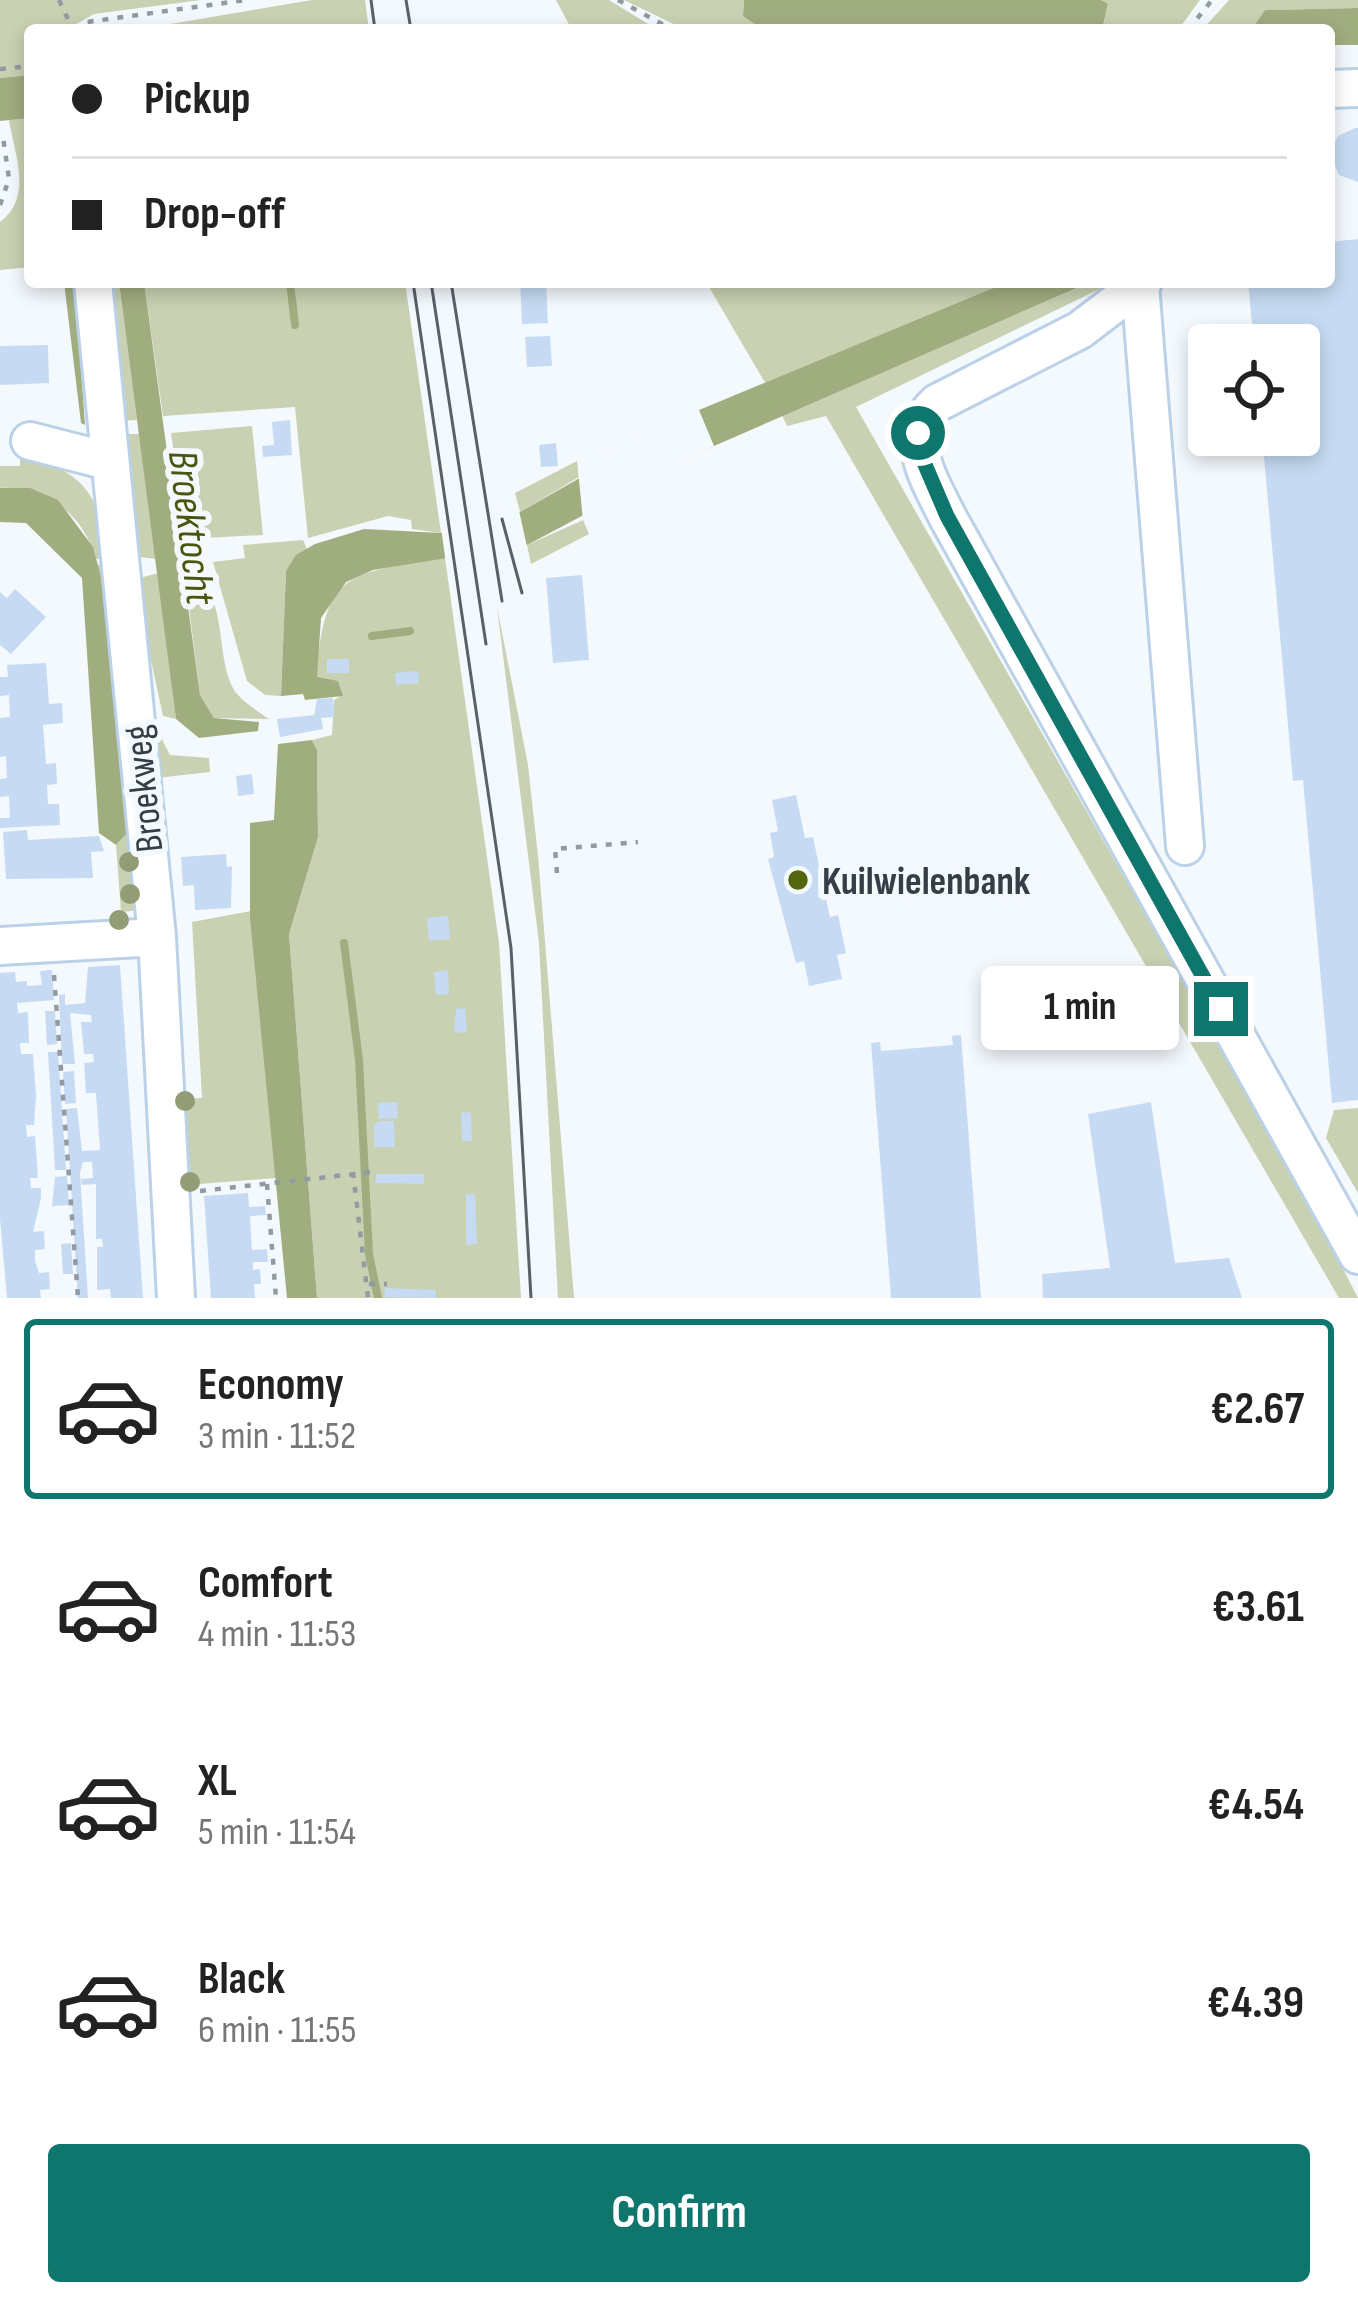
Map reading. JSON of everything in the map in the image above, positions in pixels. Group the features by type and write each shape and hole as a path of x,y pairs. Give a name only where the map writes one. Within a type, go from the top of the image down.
{"street":[{"name":"Broekweg","path":"94,288 157,937 176,1298"},
{"path":"1135,288 1080,330 937,403 924,415 918,433 920,453 947,516 1358,1255"},
{"path":"1142,288 1185,846"},
{"path":"30,441 108,461"},
{"path":"0,946 157,937"}],"path":[{"path":"84,24 246,0"},
{"path":"618,0 662,24"},
{"path":"1193,24 1213,0"},
{"path":"0,206 9,179 3,137"},
{"path":"557,873 555,849 638,842"},
{"path":"52,944 78,1298"},
{"path":"170,1193 373,1172"},
{"path":"354,1173 368,1298"},
{"path":"271,1183 276,1298"},
{"path":"368,1284 387,1284"}],"shaded area":[{"path":"0,0 201,0 94,14 76,24 24,24 24,76 0,78"},
{"path":"312,0 365,0 368,24 170,24"},
{"path":"556,0 609,0 648,24 569,24"},
{"path":"624,0 744,0 743,16 754,24 674,24"},
{"path":"744,0 1101,0 1108,4 1103,24 754,24 743,16"},
{"path":"1101,0 1200,0 1182,24 1103,24 1108,5"},
{"path":"1229,0 1358,0 1358,8 1265,10 1255,24 1207,24"},
{"path":"1358,8 1358,45 1335,45 1335,24 1255,24 1265,10"},
{"path":"24,76 24,119 0,121 0,78"},
{"path":"24,119 24,268 0,270 0,222 10,212 19,188 9,120"},
{"path":"65,288 75,288 85,425 81,423"},
{"path":"100,288 120,288 137,420 115,421"},
{"path":"120,288 145,288 200,695 214,718 259,722 258,731 199,738 176,719"},
{"path":"145,288 287,288 296,330 295,288 406,288 441,533 412,529 411,520 388,516 308,538 295,407 163,416"},
{"path":"710,288 994,288 767,386"},
{"path":"994,288 1076,288 714,446 527,545 373,570 346,582 321,618 317,677 338,681 343,696 305,700 303,694 281,696 286,571 296,555 364,529 441,533 520,512 699,410"},
{"path":"1076,288 1102,288 856,407 1307,1198 1358,1298 1339,1298 826,416 787,426 782,415"},
{"path":"252,426 263,535 186,539 171,433"},
{"path":"129,434 139,434 158,559 138,557 124,544 118,445"},
{"path":"20,453 60,469 85,488 99,516 108,558 96,559 82,528 47,497 0,488 0,466 20,466"},
{"path":"577,461 579,477 520,512 515,493"},
{"path":"0,488 30,488 58,500 93,547 104,588 127,833 116,845 99,833 82,578 26,523 0,522"},
{"path":"583,520 589,534 531,564 527,545"},
{"path":"303,540 307,549 286,571 281,696 265,695 247,681 213,562 245,558 243,545"},
{"path":"445,558 499,943 521,1298 317,1298 289,934 318,837 317,750 312,740 332,735 334,700 342,695 316,678 320,642 326,616 347,584 384,568"},
{"path":"113,563 141,910 121,912 116,845 127,833 97,565"},
{"path":"184,568 200,578 210,593 230,681 241,698 269,719 214,718 200,695"},
{"path":"159,573 176,719 163,716 136,591 139,578"},
{"path":"497,607 528,765 574,1298 558,1298 539,943"},
{"path":"151,718 170,755 209,758 210,772 148,779"},
{"path":"312,740 317,750 318,837 289,934 317,1298 287,1298 250,918 250,823 274,820 278,744"},
{"path":"251,911 276,1178 187,1185 183,1099 202,1098 192,922"},
{"path":"1358,1108 1358,1193 1326,1138 1334,1110"}],"pier":[{"path":"699,410 714,446 583,520 578,470 666,421"},
{"path":"518,506 528,551 446,564 441,527"}],"building":[{"path":"1358,128 1358,182 1339,175 1335,165 1338,136"},
{"path":"1358,239 1358,1100 1332,1103 1303,780 1293,781 1264,456 1320,456 1320,324 1252,324 1249,288 1335,288 1335,241"},
{"path":"520,288 546,288 548,323 522,324"},
{"path":"550,336 552,366 527,367 525,337"},
{"path":"48,345 49,383 0,385 0,346"},
{"path":"290,420 292,455 263,457 262,446 274,445 272,422"},
{"path":"556,443 558,466 541,467 539,445"},
{"path":"582,575 589,660 553,663 546,578"},
{"path":"15,589 46,617 11,654 0,645 0,592 7,598"},
{"path":"327,659 349,659 349,673 327,673"},
{"path":"46,663 49,704 62,703 63,723 43,725 46,764 56,763 57,784 47,785 48,804 59,804 60,825 0,828 0,818 10,818 9,796 0,797 0,779 7,778 6,756 0,757 0,718 10,717 9,695 0,696 0,677 8,677 7,665"},
{"path":"418,671 419,683 396,685 395,673"},
{"path":"333,698 334,717 321,718 323,729 280,737 277,719 314,715 317,699"},
{"path":"252,774 254,794 238,796 236,776"},
{"name":"Kuilwielenbank","path":"796,795 805,838 813,837 830,917 838,915 846,953 837,955 842,979 809,986 804,961 796,963 768,859 774,857 770,833 778,831 772,800"},
{"path":"27,830 28,840 99,836 104,851 91,852 93,878 6,879 3,832"},
{"path":"226,854 227,867 232,866 231,908 195,910 194,885 183,886 181,857"},
{"path":"448,916 450,939 429,941 427,918"},
{"path":"120,965 143,1298 111,1298 110,1289 97,1290 97,1247 103,1247 102,1239 96,1239 96,1184 82,1185 81,1179 93,1178 92,1162 83,1162 80,1173 88,1298 78,1298 66,1109 77,1108 82,1151 100,1150 96,1093 86,1093 84,1063 94,1062 93,1054 84,1054 81,1022 92,1022 91,1015 70,1013 75,1064 62,1064 59,995 65,994 65,1005 85,1003 88,967"},
{"path":"52,970 54,1000 17,1003 18,1013 28,1012 29,1043 20,1043 21,1054 33,1054 36,1096 34,1125 26,1125 27,1137 35,1136 38,1178 30,1178 31,1188 41,1188 33,1232 44,1231 45,1249 35,1250 35,1261 39,1273 49,1272 50,1289 40,1290 41,1298 7,1298 0,1219 0,973 15,972 16,982 27,981 27,986 42,985 40,971"},
{"path":"448,970 449,994 436,995 434,972"},
{"path":"465,1008 467,1032 454,1033 456,1009"},
{"path":"45,1011 55,1011 57,1044 47,1045"},
{"path":"961,1035 981,1298 891,1298 871,1043 880,1042 881,1051 953,1045 952,1036"},
{"path":"48,1052 58,1052 66,1170 55,1170"},
{"path":"74,1071 76,1103 65,1104 63,1072"},
{"path":"397,1102 398,1118 379,1119 378,1103"},
{"path":"1151,1102 1175,1263 1229,1258 1242,1298 1043,1298 1042,1274 1110,1268 1088,1114"},
{"path":"471,1112 472,1141 462,1141 461,1113"},
{"path":"394,1121 395,1147 374,1147 374,1125"},
{"path":"376,1174 424,1174 424,1184 376,1183"},
{"path":"67,1176 69,1205 52,1206 55,1177"},
{"path":"248,1193 249,1207 265,1206 266,1215 250,1216 252,1250 267,1249 268,1262 253,1262 253,1270 260,1269 261,1284 254,1284 255,1298 211,1298 204,1196"},
{"path":"466,1194 475,1195 477,1244 466,1245"},
{"path":"71,1243 73,1274 63,1274 61,1244"},
{"path":"385,1288 436,1290 435,1298 384,1297"}],"waterway":[{"path":"291,288 295,325"},
{"path":"372,636 410,631"},
{"path":"344,943 359,1060 369,1254 378,1298"}],"tram line":[{"path":"371,0 374,24"},
{"path":"406,0 410,24"},
{"path":"414,288 511,948 531,1298"},
{"path":"432,288 486,644"},
{"path":"452,288 502,601"},
{"path":"502,519 522,593"}],"place":[{"name":"Kuilwielenbank","path":"798,880"}],"route":[{"path":"918,433 929,479 947,516 1221,1009"}],"water label":[{"name":"Broektocht","path":"193,527"}]}
